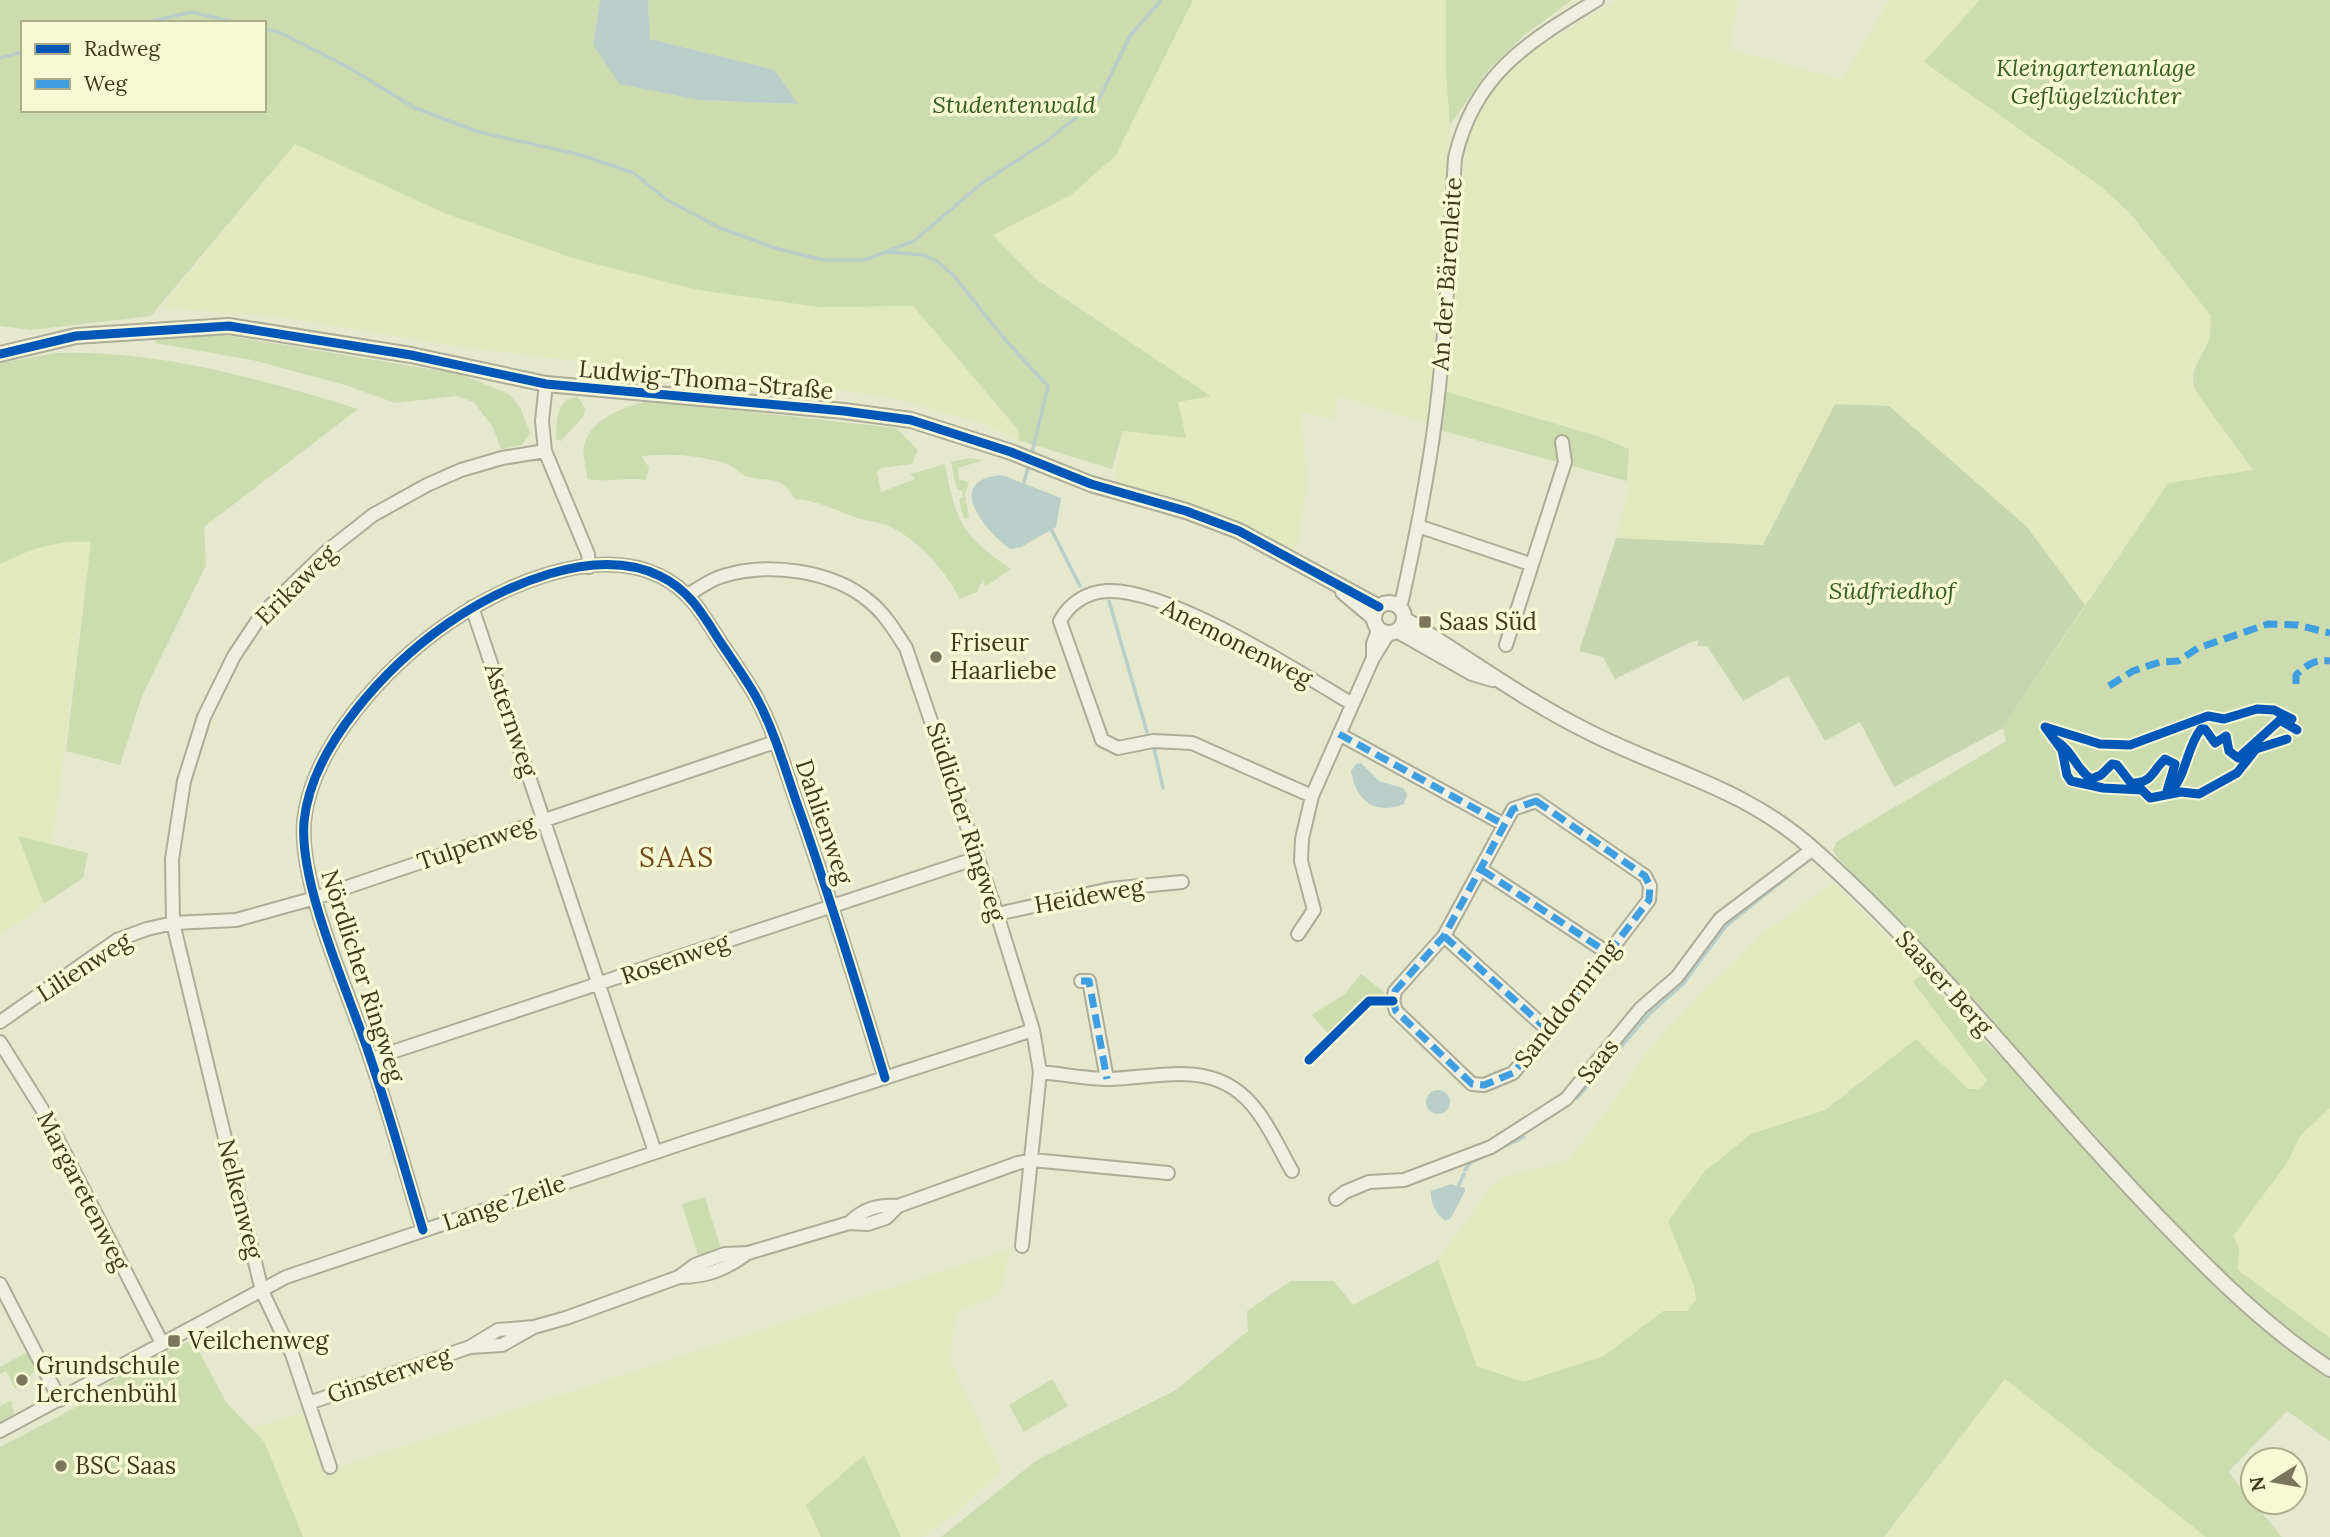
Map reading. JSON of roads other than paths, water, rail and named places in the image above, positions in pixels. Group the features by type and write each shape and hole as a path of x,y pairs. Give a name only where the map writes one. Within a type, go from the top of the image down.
{"street":[{"name":"An der Bärenleite","path":"1388,621 1402,600 1418,526 1441,366 1455,158 1461,134 1483,89 1510,58 1597,0"},
{"name":"Ludwig-Thoma-Straße","path":"0,354 76,336 229,326 411,355 546,384 844,411 911,421 1030,460 1091,484 1186,511 1239,531 1337,586 1388,621"},
{"path":"546,384 542,421 545,451 588,554 589,566"},
{"path":"1506,645 1565,461 1562,442"},
{"name":"Erikaweg","path":"173,923 172,859 184,781 204,717 234,656 262,614 326,551 373,515 461,470 527,452 545,451"},
{"path":"1418,526 1530,564"},
{"name":"Nördlicher Ringweg","path":"423,1230 371,1059 305,862 304,820 314,783 333,743 357,709 385,677 429,637 472,607 506,588 589,566 636,565 663,577 689,594"},
{"name":"Südlicher Ringweg","path":"689,594 722,576 754,571 786,571 844,584 869,601 887,619 906,648 997,914 1033,1030 1040,1072 1022,1246"},
{"name":"Anemonenweg","path":"1312,796 1192,743 1153,741 1118,748 1102,740 1060,621 1068,606 1098,593 1110,591 1160,602 1250,644 1352,704"},
{"name":"Dahlienweg","path":"689,594 756,698 775,742 833,906 885,1078"},
{"name":"Asternweg","path":"472,607 655,1152"},
{"path":"1298,934 1314,910 1301,861 1302,839 1312,796 1373,658 1373,644 1388,621"},
{"name":"Saaser Berg","path":"1388,621 1480,666 1496,680 1586,731 1744,799 1813,849 1911,946 2122,1180 2209,1270 2306,1354 2330,1369"},
{"path":"1339,734 1503,824"},
{"name":"Tulpenweg","path":"173,923 236,920 315,898 775,742"},
{"name":"Sanddornring","path":"1536,801 1645,876 1650,886 1649,900 1549,1031 1513,1073 1484,1085 1472,1084 1394,1006 1395,991 1444,936 1482,870 1503,824 1513,809 1536,801"},
{"name":"Saas","path":"1336,1199 1345,1192 1369,1182 1404,1180 1491,1147 1566,1099 1641,1008 1677,977 1720,919 1813,849"},
{"name":"Rosenweg","path":"371,1059 977,858"},
{"path":"1482,870 1608,953"},
{"name":"Heideweg","path":"997,914 1110,889 1182,882"},
{"name":"Lilienweg","path":"0,1022 117,940 173,923"},
{"name":"Nelkenweg","path":"173,923 262,1291 292,1354 330,1467"},
{"path":"1444,936 1549,1031"},
{"path":"1081,981 1089,981 1107,1079"},
{"name":"Lange Zeile","path":"0,1431 286,1277 655,1152 1033,1030"},
{"name":"Margaretenweg","path":"0,1042 42,1109 162,1343"},
{"path":"1040,1072 1107,1079 1186,1066 1230,1087 1253,1107 1292,1171"},
{"path":"1032,1160 1168,1173"},
{"name":"Ginsterweg","path":"309,1403 470,1347 498,1330 534,1327 679,1277 701,1277 729,1267 748,1253 849,1223 868,1224 887,1218 898,1206 1032,1160"},
{"path":"0,1284 60,1399"}],"water":[{"path":"600,0 648,0 650,39 775,70 798,104 699,100 619,84 593,44"},
{"path":"1002,475 1061,498 1056,527 1021,547 1010,549 1000,541 980,519 972,496 975,486 984,479"},
{"path":"1361,763 1379,781 1403,788 1407,794 1404,804 1384,808 1368,803 1357,790 1351,771 1356,764"},
{"path":"1438,1090 1447,1093 1450,1102 1447,1111 1438,1114 1429,1111 1426,1102 1429,1093"},
{"path":"1451,1184 1465,1188 1465,1191 1451,1218 1446,1221 1434,1208 1431,1191"}],"waterway":[{"path":"266,29 279,32 346,66 415,108 479,132 581,155 634,173 667,200 720,228 778,249 823,260 864,260 914,241 982,183 1047,141 1099,99 1130,36 1161,0"},
{"path":"153,21 191,12 230,21"},
{"path":"0,58 21,53"},
{"path":"887,252 925,255 938,262 953,275 1007,342 1048,386 1031,457"},
{"path":"1024,482 1029,464"},
{"path":"1051,529 1080,586"},
{"path":"1109,601 1147,732"},
{"path":"1154,748 1163,788"},
{"path":"1577,1098 1649,1014 1683,984 1726,926 1806,862"},
{"path":"1465,1170 1470,1163 1524,1137"},
{"path":"1459,1185 1464,1174"}],"place":[{"name":"Saas Süd","path":"1425,622"},
{"name":"Friseur Haarliebe","path":"936,657"},
{"name":"Veilchenweg","path":"174,1341"},
{"name":"Grundschule Lerchenbühl","path":"22,1380"},
{"name":"BSC Saas","path":"61,1466"}],"district":[{"name":"SAAS","path":"677,857"}],"park label":[{"name":"Kleingartenanlage Geflügelzüchter","path":"2096,82"},
{"name":"Studentenwald","path":"1014,105"},
{"name":"Südfriedhof","path":"1892,591"}]}
